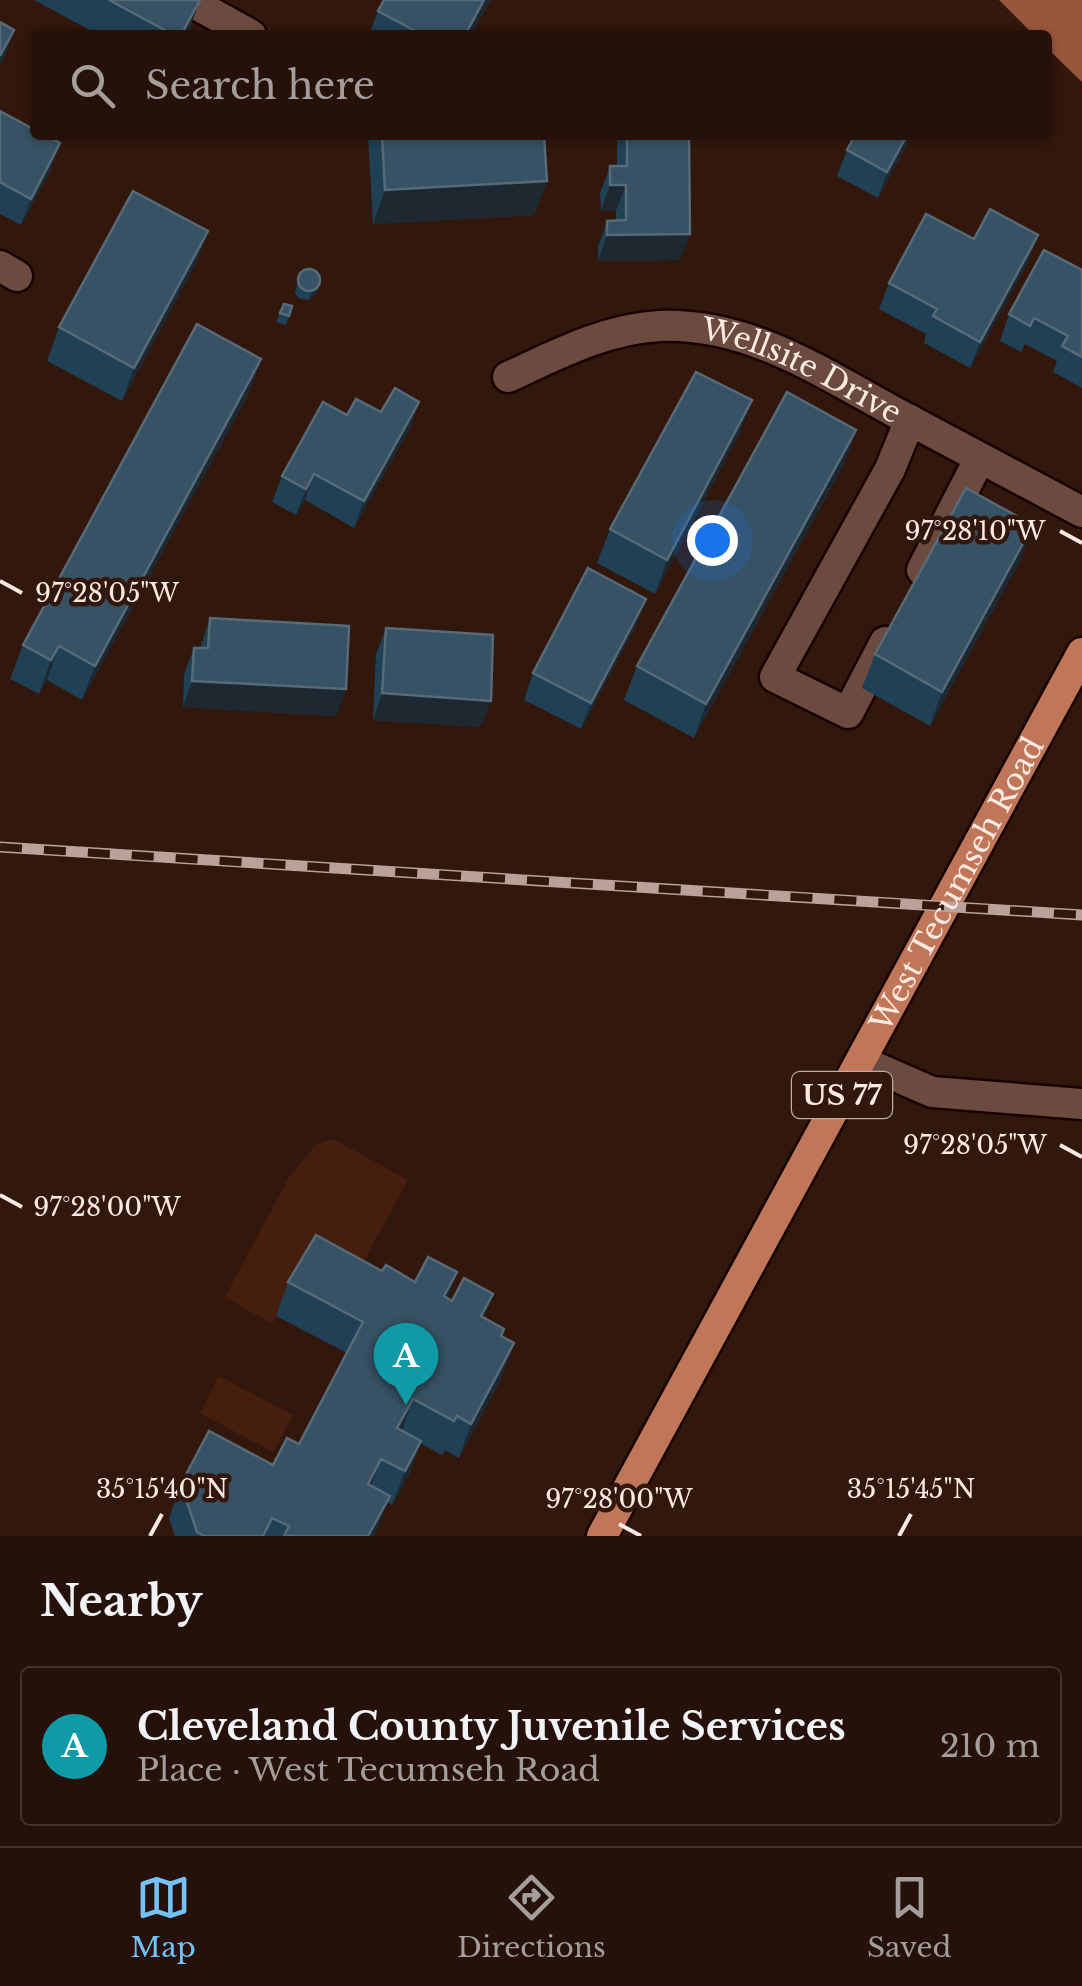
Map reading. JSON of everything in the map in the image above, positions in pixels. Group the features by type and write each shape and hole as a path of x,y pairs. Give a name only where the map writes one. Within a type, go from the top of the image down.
{"main road":[{"name":"West Tecumseh Road","path":"602,1536 1082,653"}],"street":[{"path":"188,0 242,30"},
{"name":"Wellsite Drive","path":"508,377 577,345 625,330 660,326 699,328 766,343 1082,512"},
{"path":"910,420 890,469 775,677 848,713 980,458"},
{"path":"860,1061 932,1092 1082,1104"}],"shaded area":[{"path":"999,0 1082,0 1082,82 1052,53 1052,30 1029,30"},
{"path":"333,1139 408,1180 347,1292 303,1269 272,1324 225,1297 289,1177 316,1145"},
{"path":"219,1376 293,1415 273,1452 200,1413"}],"building":[{"path":"109,0 200,0 184,30 165,30"},
{"path":"384,0 484,0 468,30 414,30 378,11"},
{"path":"0,22 14,30 0,56"},
{"path":"0,111 30,127 30,140 60,143 31,199 0,182"},
{"path":"382,140 544,140 547,181 385,190"},
{"path":"627,140 689,140 690,234 607,235 607,221 626,220 626,185 610,185 610,166 627,166"},
{"path":"852,140 904,140 887,172 847,150"},
{"path":"133,191 208,231 134,368 59,327"},
{"path":"990,209 1038,235 980,342 933,316 937,309 889,283 926,214 974,239"},
{"path":"1044,250 1082,270 1082,357 1062,346 1068,336 1034,318 1030,326 1009,314"},
{"path":"309,269 317,272 317,288 309,291 301,288 298,280 301,272"},
{"path":"284,304 292,306 289,316 280,313"},
{"path":"197,324 261,359 95,666 59,646 51,660 23,645"},
{"path":"696,372 752,400 667,560 610,529"},
{"path":"395,388 419,402 364,501 314,474 306,489 282,476 323,402 347,415 356,399 381,412"},
{"path":"787,392 856,430 706,704 637,666"},
{"path":"966,488 1033,525 942,692 875,654"},
{"path":"588,568 646,599 591,703 533,673"},
{"path":"210,618 349,626 346,689 192,681 194,648 208,648"},
{"path":"386,628 493,635 491,701 382,693"},
{"path":"316,1235 382,1271 386,1265 415,1282 428,1257 457,1272 444,1296 452,1301 464,1278 493,1294 481,1316 504,1329 501,1336 514,1343 471,1424 457,1416 454,1421 413,1399 397,1428 421,1441 405,1471 381,1459 368,1484 390,1496 368,1536 284,1536 289,1526 272,1518 263,1536 204,1536 197,1532 181,1484 209,1431 273,1465 287,1438 299,1444 363,1322 288,1282"}],"railway":[{"path":"0,847 1082,915"}],"place":[{"name":"Cleveland County Juvenile Services","path":"406,1405"}]}
